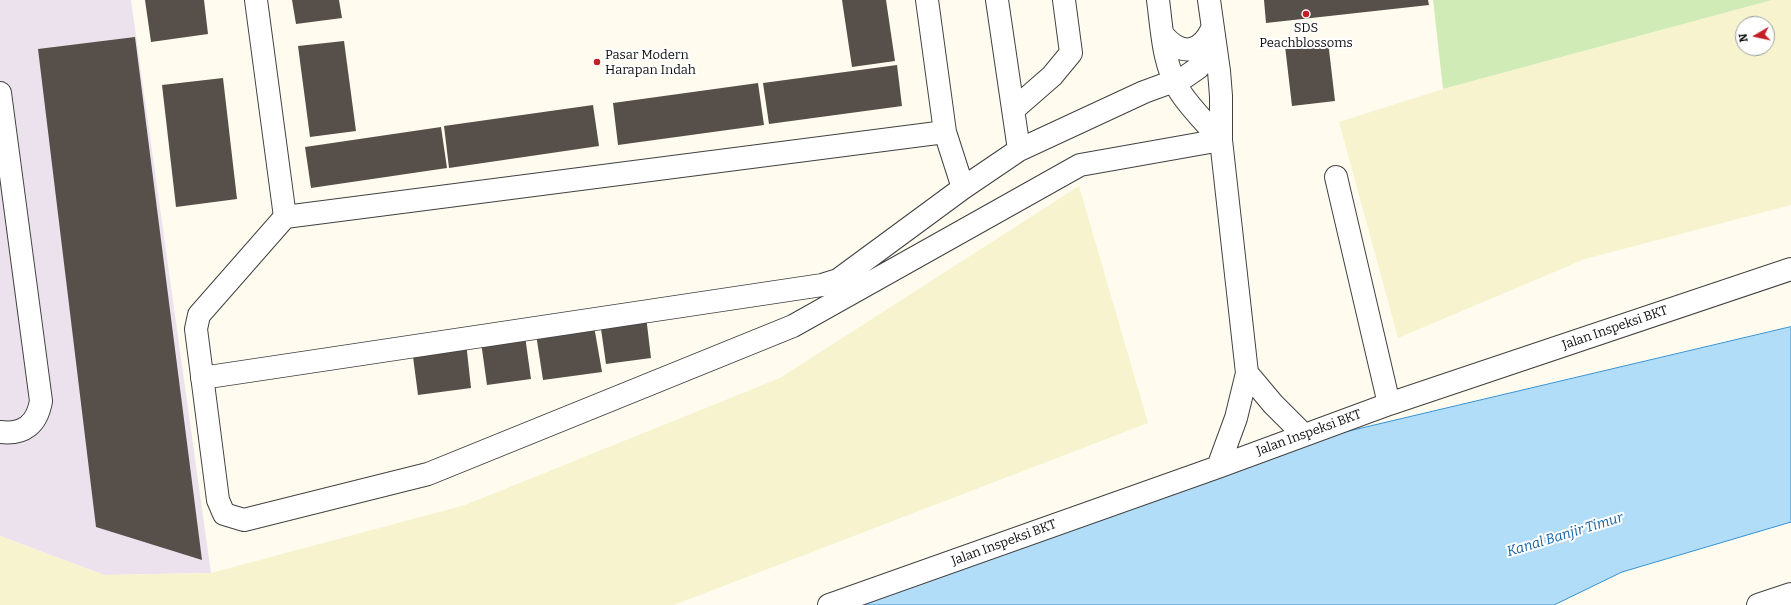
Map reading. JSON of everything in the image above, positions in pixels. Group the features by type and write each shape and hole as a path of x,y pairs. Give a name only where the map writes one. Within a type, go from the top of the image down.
{"street":[{"path":"256,0 285,217"},
{"path":"927,0 945,132 963,188"},
{"path":"997,0 1020,150"},
{"path":"1013,110 1052,76 1071,53 1064,0"},
{"path":"1158,0 1166,55 1174,81 1180,92 1221,140"},
{"path":"1209,0 1221,96 1221,140 1247,373 1236,418 1218,467"},
{"path":"1163,35 1174,46 1182,49 1198,48 1214,36"},
{"path":"202,378 822,285 838,280 963,188 1020,150 1144,92 1185,77 1198,68 1207,58 1214,36"},
{"path":"0,93 40,401 39,409 32,423 22,430 0,432"},
{"path":"945,132 285,217 199,314 196,329 202,378 218,500 224,514 244,520 428,474 793,326 1080,165 1221,140"},
{"path":"1336,177 1389,404"},
{"name":"Jalan Inspeksi BKT","path":"829,605 1218,467 1389,404 1791,269"},
{"path":"1247,373 1273,404 1304,435"},
{"path":"1758,605 1791,594"}],"shaded area":[{"path":"0,0 131,0 211,573 104,575 0,536"},
{"path":"1772,0 1791,0 1791,205 1585,259 1398,338 1339,122 1443,89"},
{"path":"1079,186 1148,423 674,605 0,605 0,536 104,575 211,573 465,505 780,378"}],"green space":[{"path":"1433,0 1772,0 1443,89"}],"water":[{"name":"Kanal Banjir Timur","path":"1791,327 1791,522 1622,572 1554,605 852,605 1294,444"}],"building":[{"path":"145,0 204,0 208,34 151,42"},
{"path":"292,0 339,0 342,18 296,24"},
{"path":"842,0 886,0 895,61 852,67"},
{"name":"SDS Peachblossoms","path":"1264,0 1428,0 1429,5 1266,23"},
{"path":"135,37 202,560 96,527 38,49"},
{"path":"344,41 356,131 310,137 298,46"},
{"path":"1328,41 1335,101 1292,106 1285,46"},
{"path":"897,65 902,106 769,124 763,83"},
{"path":"223,78 237,199 176,207 162,85"},
{"path":"758,83 764,125 618,145 613,103"},
{"path":"593,105 599,146 449,168 444,126"},
{"path":"441,127 447,168 311,188 305,147"},
{"path":"646,316 651,358 606,364 600,322"},
{"path":"594,326 602,372 543,380 536,334"},
{"path":"525,336 531,379 487,385 481,342"},
{"path":"466,342 471,388 418,395 412,349"}],"place":[{"name":"SDS Peachblossoms","path":"1306,14"},
{"name":"Pasar Modern Harapan Indah","path":"597,62"}]}
